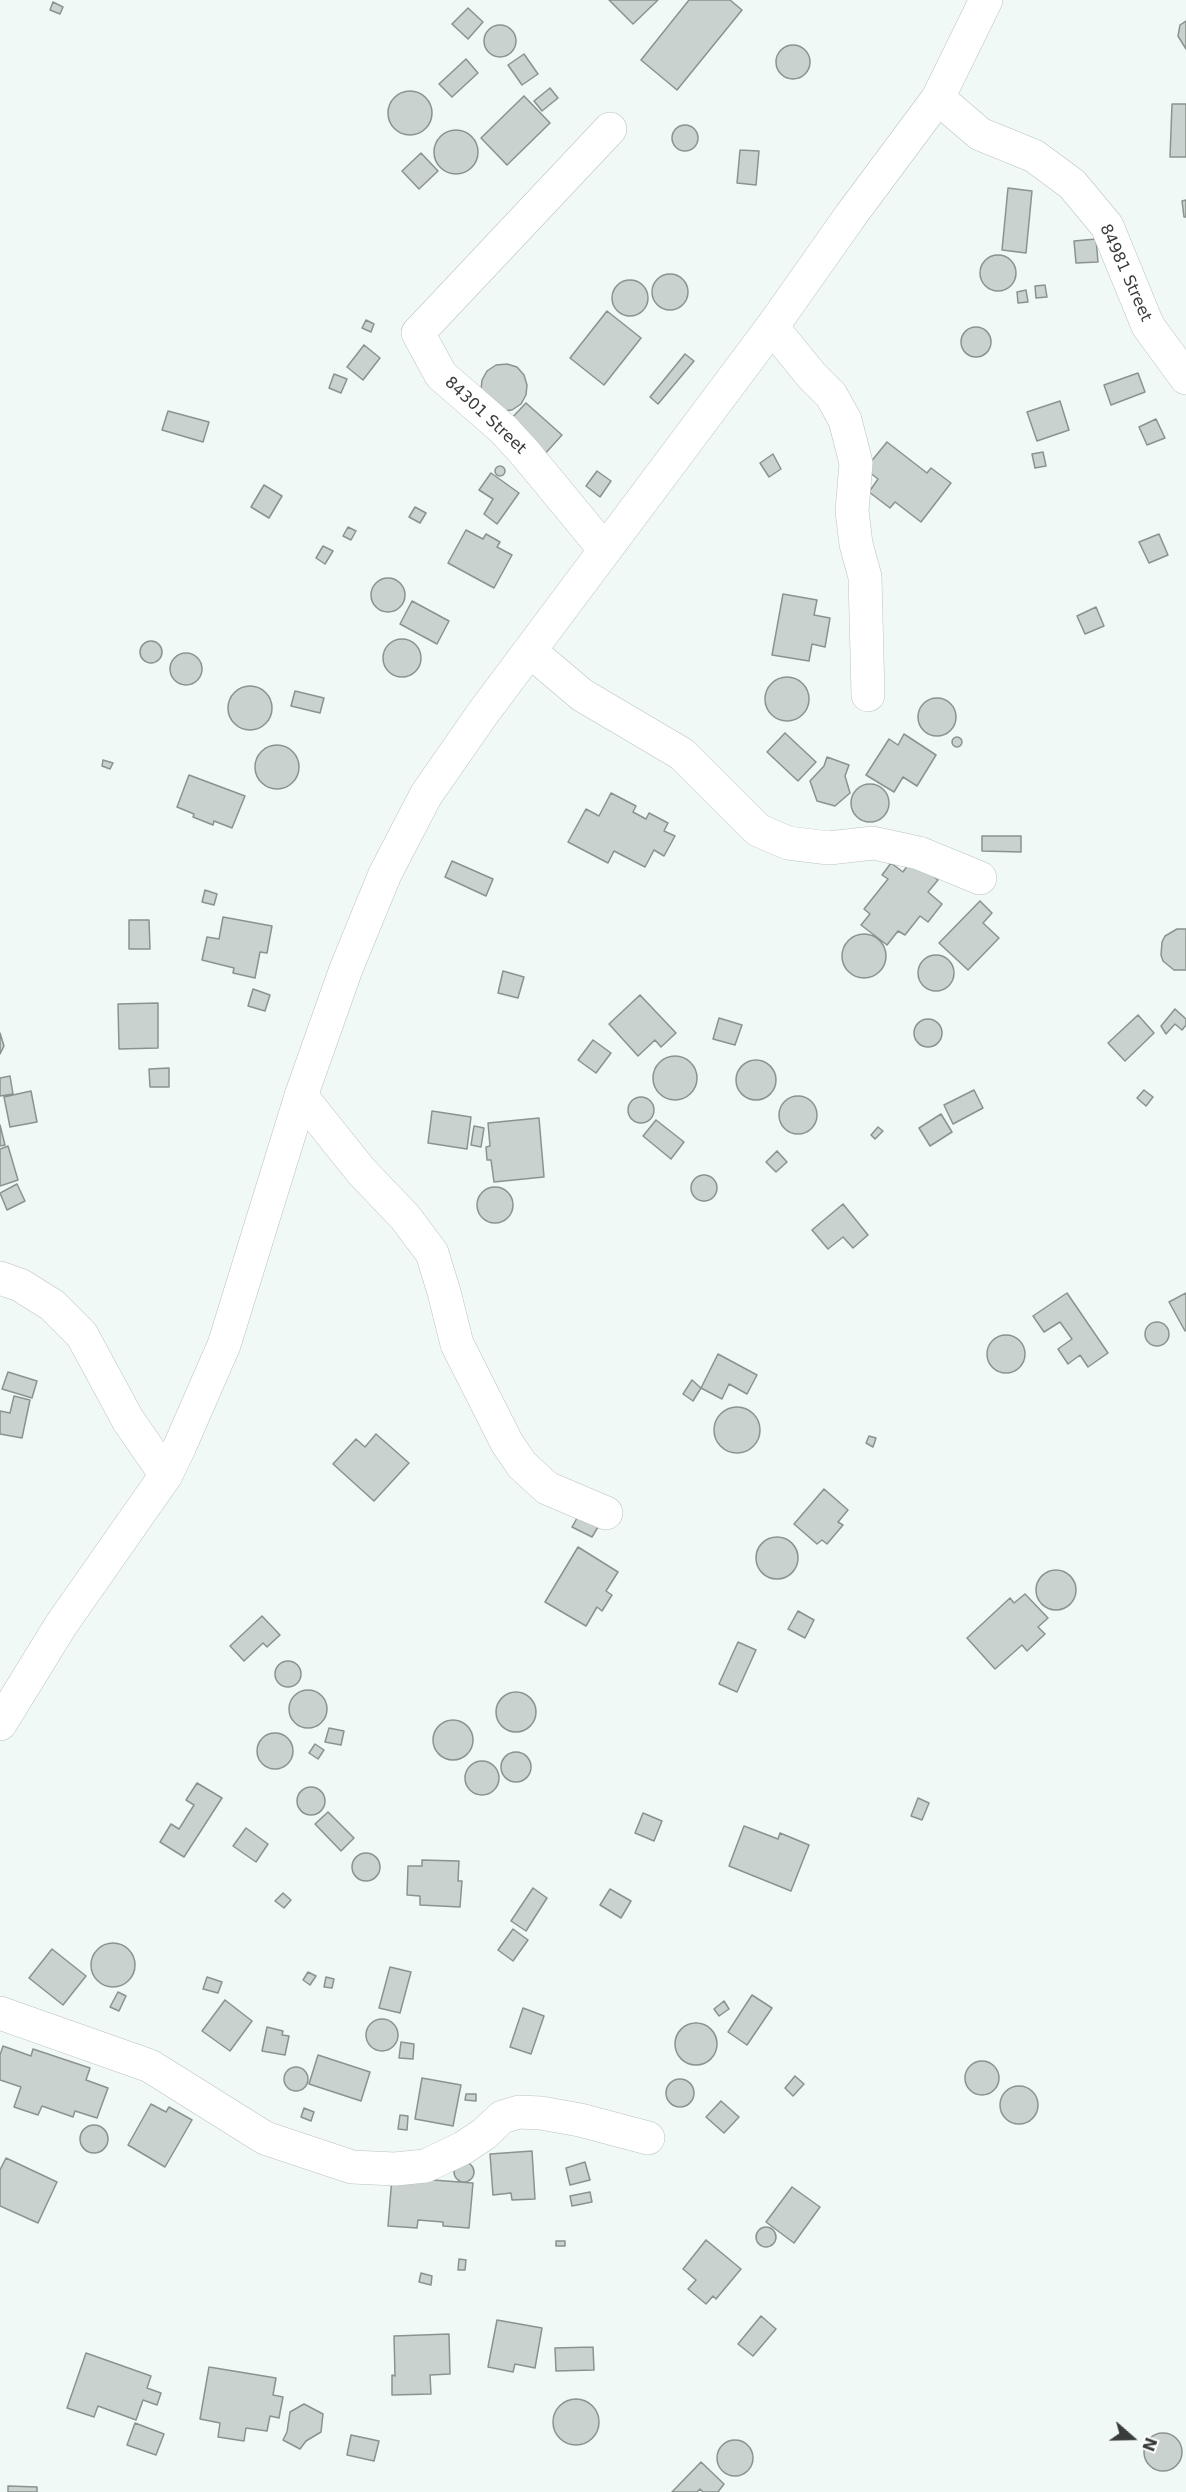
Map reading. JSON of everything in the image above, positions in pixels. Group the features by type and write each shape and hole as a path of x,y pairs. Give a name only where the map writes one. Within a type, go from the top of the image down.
{"street":[{"path":"0,1724 61,1625 166,1475 224,1345 301,1096 346,969 385,874 426,795 938,98 986,0"},
{"name":"84981 Street","path":"938,98 980,134 1034,156 1072,184 1107,226 1148,326 1186,378"},
{"name":"84301 Street","path":"605,550 503,429 441,375 418,333 610,129"},
{"path":"772,327 812,376 831,395 845,420 856,463 852,511 856,544 865,577 868,695"},
{"path":"530,651 582,695 682,754 758,830 788,843 829,848 873,843 919,853 980,878"},
{"path":"301,1096 361,1171 405,1217 432,1253 457,1344 507,1443 522,1465 548,1488 606,1513"},
{"path":"0,1278 20,1285 52,1305 82,1335 128,1420 166,1475"},
{"path":"0,2013 150,2066 265,2138 352,2167 395,2169 424,2166 463,2148 484,2134 502,2117 519,2112 541,2113 580,2120 648,2138"}],"building":[{"path":"609,0 658,0 633,24"},
{"path":"689,0 730,0 742,10 677,90 641,60"},
{"path":"53,2 63,7 60,14 50,10"},
{"path":"468,8 483,22 468,39 452,24"},
{"path":"1186,21 1186,49 1178,36 1180,25"},
{"path":"500,25 511,30 516,41 511,52 500,57 489,52 484,41 489,30"},
{"path":"793,45 805,50 810,62 805,74 793,79 781,74 776,62 781,50"},
{"path":"524,54 538,74 522,85 508,65"},
{"path":"466,59 478,73 452,97 439,84"},
{"path":"550,88 558,98 542,111 534,101"},
{"path":"410,91 426,97 432,113 426,129 410,135 394,129 388,113 394,97"},
{"path":"524,96 550,123 507,165 481,138"},
{"path":"1172,104 1186,104 1186,157 1170,157"},
{"path":"685,125 694,129 698,138 694,147 685,151 676,147 672,138 676,129"},
{"path":"456,130 471,137 478,152 471,167 456,174 441,167 434,152 441,137"},
{"path":"740,150 759,151 756,185 737,183"},
{"path":"421,153 438,171 419,189 402,171"},
{"path":"1008,188 1032,191 1026,253 1002,250"},
{"path":"1186,200 1186,217 1184,217 1182,201"},
{"path":"1096,239 1098,262 1076,263 1074,241"},
{"path":"998,255 1010,261 1016,273 1010,285 998,291 986,285 980,273 986,261"},
{"path":"670,274 682,280 688,292 682,304 670,310 658,304 652,292 658,280"},
{"path":"630,280 642,286 648,298 642,310 630,316 618,310 612,298 618,286"},
{"path":"1045,285 1047,297 1036,298 1035,286"},
{"path":"1026,290 1028,302 1018,303 1017,292"},
{"path":"607,311 641,338 604,385 570,358"},
{"path":"366,320 374,324 371,332 362,328"},
{"path":"976,327 987,331 991,342 987,353 976,357 965,353 961,342 965,331"},
{"path":"364,345 380,358 363,380 347,367"},
{"path":"685,354 694,361 658,404 650,397"},
{"path":"507,364 517,367 524,375 527,385 526,395 521,404 512,410 501,411 481,390 482,380 487,371 496,365"},
{"path":"1138,373 1145,392 1111,405 1104,385"},
{"path":"334,374 347,379 341,393 329,388"},
{"path":"1060,401 1069,430 1037,441 1027,412"},
{"path":"526,403 562,435 543,456 507,423"},
{"path":"168,411 209,422 203,442 162,430"},
{"path":"1156,419 1165,438 1147,445 1139,427"},
{"path":"887,442 927,473 931,468 951,483 921,522 895,502 890,508 869,492 878,479 865,469"},
{"path":"1043,452 1046,466 1035,468 1032,454"},
{"path":"773,454 781,469 769,477 760,463"},
{"path":"500,466 505,471 500,476 495,471"},
{"path":"597,471 611,481 600,497 586,486"},
{"path":"491,473 519,493 497,524 484,514 493,499 479,490"},
{"path":"264,485 282,496 269,518 251,507"},
{"path":"415,507 426,513 420,523 409,517"},
{"path":"348,527 356,531 351,540 343,536"},
{"path":"466,530 483,539 486,534 500,542 497,547 512,555 494,588 448,563"},
{"path":"1159,534 1168,555 1149,563 1139,542"},
{"path":"323,546 333,551 325,564 316,558"},
{"path":"388,578 400,583 405,595 400,607 388,612 376,607 371,595 376,583"},
{"path":"783,594 817,600 814,615 830,618 825,647 812,644 809,661 772,655"},
{"path":"412,601 449,621 437,644 400,624"},
{"path":"1096,607 1104,626 1085,634 1077,616"},
{"path":"402,639 416,644 421,658 416,672 402,677 388,672 383,658 388,644"},
{"path":"151,641 161,648 162,652 155,662 151,663 141,656 140,652 147,642"},
{"path":"186,653 197,658 202,669 197,680 186,685 175,680 170,669 175,658"},
{"path":"787,677 803,683 809,699 803,715 787,721 771,715 765,699 771,683"},
{"path":"250,686 259,687 266,692 271,699 271,717 266,724 259,729 250,730 241,729 234,724 229,717 228,708 229,699 234,692 241,687"},
{"path":"295,691 324,698 320,713 291,706"},
{"path":"937,698 950,704 956,717 950,730 937,736 924,730 918,717 924,704"},
{"path":"785,733 816,762 798,781 767,752"},
{"path":"904,734 936,755 917,786 903,777 894,792 866,775 889,739 898,745"},
{"path":"957,737 961,738 961,746 957,747 953,746 952,742 953,738"},
{"path":"277,745 292,752 299,767 292,782 277,789 262,782 255,767 262,752"},
{"path":"827,757 849,765 845,776 850,793 835,806 817,801 810,781 824,766"},
{"path":"103,760 113,763 110,769 102,766"},
{"path":"189,775 245,796 232,828 214,821 213,825 177,807"},
{"path":"870,784 883,790 889,803 883,816 870,822 857,816 851,803 857,790"},
{"path":"611,793 636,806 633,812 646,819 649,813 668,823 664,831 675,836 664,856 654,850 645,867 614,851 608,863 568,842 586,809 599,816"},
{"path":"982,836 1021,836 1021,852 982,851"},
{"path":"912,859 938,880 928,892 942,904 928,922 920,916 905,935 898,931 887,945 861,925 870,914 864,909 888,879 882,875 891,863 903,872"},
{"path":"452,861 493,879 486,896 445,877"},
{"path":"205,890 217,894 214,905 202,902"},
{"path":"980,901 992,913 983,923 999,938 968,970 939,943"},
{"path":"223,917 272,926 267,953 260,952 255,978 233,973 234,968 202,960 207,937 219,939"},
{"path":"129,920 149,920 150,949 129,949"},
{"path":"1177,929 1186,929 1186,970 1174,970 1163,961 1161,955 1165,936"},
{"path":"864,934 880,940 886,956 880,972 864,978 848,972 842,956 848,940"},
{"path":"936,955 949,960 954,973 949,986 936,991 923,986 918,973 923,960"},
{"path":"503,971 524,977 518,998 498,993"},
{"path":"253,989 270,995 265,1011 248,1006"},
{"path":"640,995 676,1033 661,1047 655,1040 638,1056 609,1024"},
{"path":"158,1003 158,1048 119,1049 118,1004"},
{"path":"1175,1009 1186,1019 1186,1025 1182,1030 1175,1024 1166,1034 1161,1026"},
{"path":"1138,1015 1154,1033 1125,1061 1108,1043"},
{"path":"719,1018 742,1025 735,1045 713,1039"},
{"path":"928,1019 938,1023 942,1033 938,1043 928,1047 918,1043 914,1033 918,1023"},
{"path":"0,1033 4,1046 0,1054"},
{"path":"593,1040 611,1053 596,1073 578,1060"},
{"path":"675,1056 690,1063 697,1078 690,1093 675,1100 660,1093 653,1078 660,1063"},
{"path":"756,1060 764,1061 770,1066 775,1072 775,1088 770,1094 764,1099 756,1100 748,1099 742,1094 737,1088 736,1080 737,1072 742,1066 748,1061"},
{"path":"169,1068 169,1087 150,1087 149,1069"},
{"path":"10,1076 13,1094 0,1096 0,1078"},
{"path":"974,1090 983,1108 953,1124 944,1105"},
{"path":"1144,1090 1153,1097 1146,1106 1137,1098"},
{"path":"31,1091 37,1122 10,1127 4,1097"},
{"path":"798,1096 812,1101 817,1115 812,1129 798,1134 784,1129 779,1115 784,1101"},
{"path":"641,1097 651,1100 654,1110 651,1120 641,1123 631,1120 628,1110 631,1100"},
{"path":"432,1111 471,1117 467,1149 428,1143"},
{"path":"941,1114 952,1132 930,1146 919,1128"},
{"path":"539,1118 544,1177 494,1182 491,1160 487,1160 486,1147 490,1146 488,1123"},
{"path":"656,1120 684,1142 671,1159 643,1136"},
{"path":"0,1125 5,1145 0,1146"},
{"path":"474,1126 484,1128 481,1147 471,1145"},
{"path":"878,1127 883,1131 875,1139 871,1135"},
{"path":"8,1146 18,1180 0,1186 0,1149"},
{"path":"777,1151 787,1162 776,1172 766,1162"},
{"path":"704,1175 713,1179 717,1188 713,1197 704,1201 695,1197 691,1188 695,1179"},
{"path":"17,1184 25,1201 7,1210 0,1193"},
{"path":"495,1187 508,1192 513,1205 508,1218 495,1223 482,1218 477,1205 482,1192"},
{"path":"843,1204 868,1235 853,1248 843,1237 828,1249 812,1230"},
{"path":"1067,1293 1108,1353 1088,1367 1080,1355 1068,1364 1058,1349 1072,1339 1060,1322 1044,1332 1033,1316"},
{"path":"1186,1293 1186,1330 1185,1331 1169,1302"},
{"path":"1157,1322 1165,1326 1169,1334 1165,1342 1157,1346 1149,1342 1145,1334 1149,1326"},
{"path":"1006,1335 1019,1341 1025,1354 1019,1367 1006,1373 993,1367 987,1354 993,1341"},
{"path":"718,1354 757,1375 747,1394 729,1384 722,1399 701,1388"},
{"path":"8,1372 37,1381 32,1398 2,1389"},
{"path":"692,1380 701,1388 693,1401 683,1394"},
{"path":"14,1396 30,1400 22,1438 0,1434 0,1411 10,1413"},
{"path":"737,1407 753,1414 760,1430 753,1446 737,1453 721,1446 714,1430 721,1414"},
{"path":"376,1434 409,1463 374,1501 333,1464 356,1439 365,1447"},
{"path":"869,1436 876,1438 873,1447 866,1443"},
{"path":"824,1489 848,1510 838,1522 843,1525 827,1544 822,1540 817,1544 794,1524"},
{"path":"581,1511 601,1522 592,1537 572,1527"},
{"path":"777,1537 792,1543 798,1558 792,1573 777,1579 762,1573 756,1558 762,1543"},
{"path":"578,1547 618,1572 606,1591 612,1595 602,1611 597,1607 586,1626 545,1602"},
{"path":"1056,1570 1070,1576 1076,1590 1070,1604 1056,1610 1042,1604 1036,1590 1042,1576"},
{"path":"1025,1594 1048,1618 1038,1627 1045,1634 1027,1651 1022,1645 995,1669 967,1638 1010,1598 1014,1603"},
{"path":"798,1611 814,1620 805,1638 788,1629"},
{"path":"262,1616 280,1635 267,1647 263,1643 244,1661 230,1646"},
{"path":"738,1642 756,1650 737,1692 719,1684"},
{"path":"288,1661 297,1665 301,1674 297,1683 288,1687 279,1683 275,1674 279,1665"},
{"path":"308,1690 322,1695 327,1709 322,1723 308,1728 294,1723 289,1709 294,1695"},
{"path":"516,1692 524,1693 530,1698 535,1704 535,1720 530,1726 524,1731 516,1732 508,1731 502,1726 497,1720 496,1712 497,1704 502,1698 508,1693"},
{"path":"453,1720 461,1721 467,1726 472,1732 472,1748 467,1754 461,1759 453,1760 445,1759 439,1754 434,1748 433,1740 434,1732 439,1726 445,1721"},
{"path":"329,1728 344,1731 341,1745 325,1742"},
{"path":"275,1733 287,1739 293,1751 287,1763 275,1769 263,1763 257,1751 263,1739"},
{"path":"315,1744 324,1750 318,1759 309,1753"},
{"path":"516,1752 527,1756 531,1767 527,1778 516,1782 505,1778 501,1767 505,1756"},
{"path":"482,1761 494,1766 499,1778 494,1790 482,1795 470,1790 465,1778 470,1766"},
{"path":"197,1783 222,1798 184,1857 160,1842 171,1824 179,1829 194,1805 186,1800"},
{"path":"311,1787 321,1791 325,1801 321,1811 311,1815 301,1811 297,1801 301,1791"},
{"path":"918,1798 929,1803 922,1820 911,1816"},
{"path":"328,1812 354,1838 341,1851 315,1824"},
{"path":"643,1813 662,1821 654,1841 635,1833"},
{"path":"744,1826 778,1839 780,1833 809,1845 791,1891 729,1866"},
{"path":"246,1828 268,1844 256,1862 233,1846"},
{"path":"366,1853 376,1857 380,1867 376,1877 366,1881 356,1877 352,1867 356,1857"},
{"path":"422,1860 459,1861 458,1881 462,1881 460,1907 420,1905 420,1896 407,1895 408,1866 422,1866"},
{"path":"533,1888 547,1898 526,1931 511,1921"},
{"path":"610,1889 631,1901 621,1918 600,1905"},
{"path":"283,1893 291,1900 284,1908 275,1901"},
{"path":"513,1929 528,1940 513,1961 498,1950"},
{"path":"113,1943 128,1950 135,1965 128,1980 113,1987 98,1980 91,1965 98,1950"},
{"path":"52,1949 86,1976 63,2005 29,1978"},
{"path":"390,1967 411,1972 400,2013 379,2008"},
{"path":"308,1972 316,1976 310,1985 303,1980"},
{"path":"207,1977 222,1982 218,1993 203,1989"},
{"path":"326,1977 334,1979 332,1988 324,1987"},
{"path":"118,1992 126,1996 119,2011 110,2007"},
{"path":"752,1995 772,2008 747,2045 728,2032"},
{"path":"225,2000 252,2021 230,2051 202,2031"},
{"path":"724,2001 729,2009 719,2016 714,2009"},
{"path":"523,2008 544,2016 531,2054 510,2047"},
{"path":"382,2019 393,2024 398,2035 393,2046 382,2051 371,2046 366,2035 371,2024"},
{"path":"696,2023 711,2029 717,2044 711,2059 696,2065 681,2059 675,2044 681,2029"},
{"path":"267,2027 283,2031 282,2035 289,2036 285,2055 262,2051"},
{"path":"401,2042 414,2044 413,2059 399,2058"},
{"path":"3,2046 31,2056 33,2049 90,2068 86,2080 108,2088 97,2118 75,2111 73,2117 42,2106 38,2115 14,2107 21,2087 0,2080 0,2055"},
{"path":"318,2055 370,2072 361,2101 309,2084"},
{"path":"982,2061 994,2066 999,2078 994,2090 982,2095 970,2090 965,2078 970,2066"},
{"path":"296,2067 301,2068 307,2074 307,2084 301,2090 296,2091 291,2090 285,2084 284,2079 285,2074 291,2068"},
{"path":"795,2076 804,2084 793,2096 785,2088"},
{"path":"422,2078 461,2085 453,2126 415,2119"},
{"path":"680,2079 690,2083 694,2093 690,2103 680,2107 670,2103 666,2093 670,2083"},
{"path":"1019,2086 1026,2087 1032,2092 1037,2098 1037,2112 1032,2118 1026,2123 1019,2124 1012,2123 1006,2118 1001,2112 1000,2105 1001,2098 1006,2092 1012,2087"},
{"path":"466,2094 476,2094 476,2101 465,2100"},
{"path":"721,2101 739,2117 724,2133 706,2117"},
{"path":"151,2104 166,2112 169,2107 192,2120 165,2167 128,2145"},
{"path":"304,2108 314,2112 311,2121 301,2117"},
{"path":"400,2115 408,2116 407,2130 398,2129"},
{"path":"94,2125 104,2129 108,2139 104,2149 94,2153 84,2149 80,2139 84,2129"},
{"path":"532,2151 535,2199 512,2200 511,2193 493,2195 490,2154"},
{"path":"6,2158 57,2182 38,2223 0,2206 0,2170"},
{"path":"464,2162 471,2165 474,2172 471,2179 464,2182 457,2179 454,2172 457,2165"},
{"path":"585,2162 590,2180 570,2185 566,2168"},
{"path":"392,2177 473,2183 469,2228 443,2226 443,2222 418,2220 417,2228 388,2226"},
{"path":"792,2187 820,2207 794,2243 766,2222"},
{"path":"590,2192 592,2202 572,2206 570,2196"},
{"path":"766,2227 773,2230 776,2237 773,2244 766,2247 759,2244 756,2237 759,2230"},
{"path":"706,2240 741,2269 716,2299 713,2296 706,2304 688,2289 696,2280 683,2269"},
{"path":"556,2241 565,2241 565,2246 556,2246"},
{"path":"459,2259 466,2260 465,2270 458,2270"},
{"path":"421,2273 432,2276 431,2285 419,2282"},
{"path":"761,2316 776,2329 753,2356 738,2344"},
{"path":"497,2320 542,2328 535,2368 515,2364 513,2372 488,2367"},
{"path":"449,2334 450,2374 430,2375 431,2394 392,2395 392,2375 395,2376 394,2336"},
{"path":"593,2347 594,2370 556,2371 555,2348"},
{"path":"86,2353 151,2376 147,2388 161,2393 157,2405 143,2400 136,2420 98,2406 94,2417 67,2408"},
{"path":"209,2367 276,2378 273,2395 283,2397 279,2418 270,2416 267,2431 246,2428 244,2441 218,2437 220,2423 200,2419"},
{"path":"576,2399 592,2406 599,2422 592,2438 576,2445 560,2438 553,2422 560,2406"},
{"path":"304,2404 323,2414 321,2432 306,2441 300,2449 283,2440 287,2432 290,2412"},
{"path":"135,2423 164,2434 156,2455 127,2445"},
{"path":"1163,2433 1177,2438 1182,2452 1177,2466 1163,2471 1149,2466 1144,2452 1149,2438"},
{"path":"351,2435 379,2441 374,2461 347,2455"},
{"path":"735,2440 748,2445 753,2458 748,2471 735,2476 722,2471 717,2458 722,2445"},
{"path":"701,2462 724,2484 718,2492 703,2492 700,2489 697,2492 672,2492"},
{"path":"8,2486 37,2487 37,2492 8,2492"}]}
